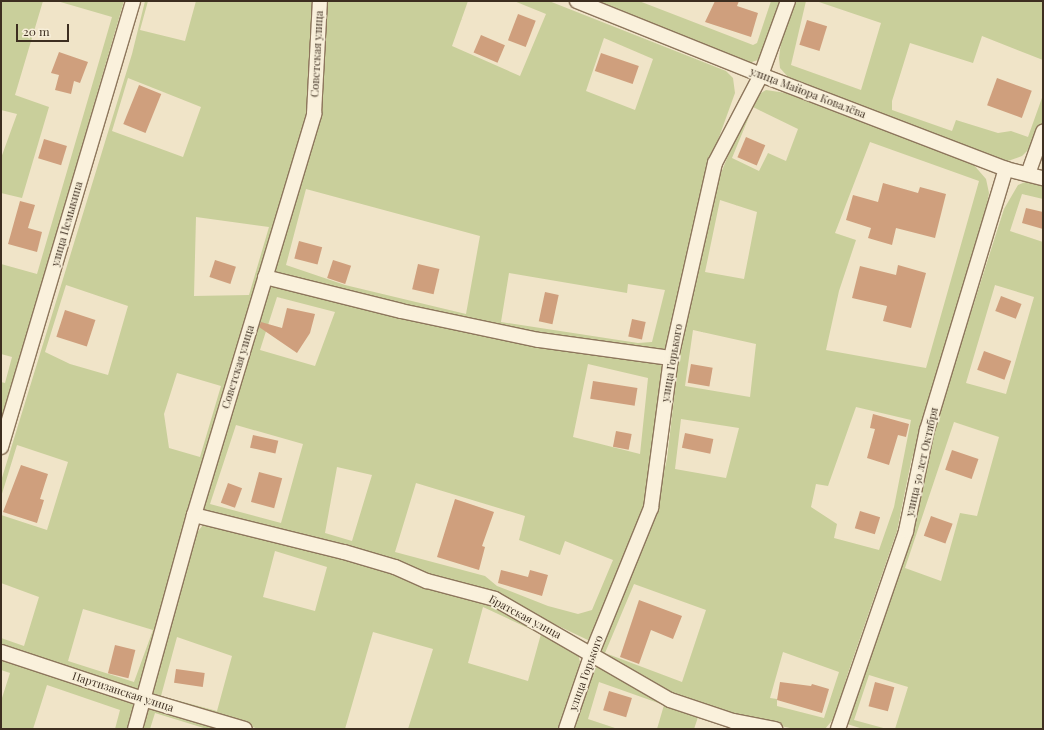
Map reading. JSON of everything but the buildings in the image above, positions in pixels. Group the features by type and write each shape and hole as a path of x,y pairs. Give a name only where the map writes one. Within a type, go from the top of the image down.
{"street":[{"name":"улица Немыкина","path":"1,447 133,1"},
{"name":"Советская улица","path":"135,729 194,515 314,114 320,1"},
{"name":"улица Майора Ковалёва","path":"577,1 761,75 1006,169 1043,178"},
{"name":"улица Горького","path":"566,729 592,653 651,508 671,358 715,163 761,75 788,1"},
{"path":"1028,174 1043,132"},
{"name":"улица 50 лет Октября","path":"841,728 906,531 927,430 1006,169"},
{"path":"265,278 401,311 539,340 671,358"},
{"name":"Братская улица","path":"194,515 344,552 395,567 427,581 495,599 592,653 618,672 670,700 733,721 775,729"},
{"name":"Партизанская улица","path":"1,652 143,699 245,729"}],"green space":[{"path":"1,1 43,1 15,95 49,107 22,198 1,193 1,158 17,114 1,110"},
{"path":"57,1 124,1 1,423 1,382 5,383 12,357 1,354 1,264 37,274 112,17"},
{"path":"145,1 148,1 140,30 185,41 196,1 317,1 307,118 141,692 1,645 1,638 24,646 39,597 1,583 1,515 47,530 68,462 17,445 1,497 1,481 132,54","holes":["128,78 201,107 183,157 112,131","196,217 269,227 249,295 194,296","66,285 128,306 108,375 70,364 45,352","177,373 221,386 200,457 169,448 164,414","83,609 153,630 134,682 68,661"]},
{"path":"326,1 468,1 452,46 520,76 546,14 514,1 549,1 726,71 733,78 735,93 718,140 709,173 668,351 540,336 271,275 316,114 325,49","holes":["604,38 653,59 635,110 586,91","306,189 480,236 466,314 345,285 286,265","509,273 627,293 628,284 665,290 652,342 638,343 501,322"]},
{"path":"592,1 639,1 753,45 757,43 771,1 782,1 761,59 749,63"},
{"path":"795,1 806,1 791,65 861,90 881,23 816,1 1043,1 1043,60 982,36 973,63 910,43 892,101 892,110 952,131 956,120 998,133 1011,131 1028,137 1043,95 1043,122 1031,147 1022,156 1008,161 995,158 788,77 780,68 779,58 781,42"},
{"path":"766,90 786,93 973,164 986,179 989,193 983,227 911,462 897,531 848,673 835,717 825,729 795,729 731,716 668,695 597,653 651,526 667,459 682,328 716,185 752,98","holes":["753,107 798,129 786,161 768,153 759,171 732,158","870,142 979,181 926,368 826,350 839,291 856,240 835,233","720,200 757,212 744,279 705,272","693,330 756,344 750,397 685,386","856,407 911,420 894,507 879,550 834,538 837,524 811,507 816,484 828,486","681,419 739,428 726,478 675,469","634,584 706,610 682,682 605,653","783,652 839,672 824,718 777,706 777,699 770,698"]},
{"path":"1030,180 1043,184 1043,199 1022,194 1010,231 1043,242 1043,729 895,729 908,687 869,675 854,720 887,729 863,729 844,723 914,531 929,444 1004,209 1018,185","holes":["995,285 1034,297 1006,394 966,383","954,422 999,437 977,516 960,513 941,581 905,568"]},
{"path":"270,283 666,361 648,503 590,641 472,585 430,579 199,513","holes":["277,297 335,312 315,366 260,350","588,364 648,378 640,454 573,437","236,425 303,444 281,523 210,504","337,467 372,475 352,541 325,533","416,483 525,516 519,540 560,555 565,541 613,560 592,610 578,614 548,606 497,586 485,576 395,552"]},
{"path":"213,524 345,555 491,601 578,654 580,662 561,729 408,729 433,649 373,632 345,729 259,729 150,696 195,535 203,525","holes":["275,551 327,567 315,611 263,597","483,607 541,634 528,681 468,663","177,637 232,656 217,711 161,696"]},
{"path":"1,655 137,702 129,729 115,729 120,710 47,685 33,729 1,729 1,701 10,673 1,670"},
{"path":"593,664 617,677 755,729 735,729 698,717 694,729 657,729 664,705 599,682 588,719 618,729 571,729"},
{"path":"148,704 233,729 207,729 155,713 150,729 140,729"}]}
